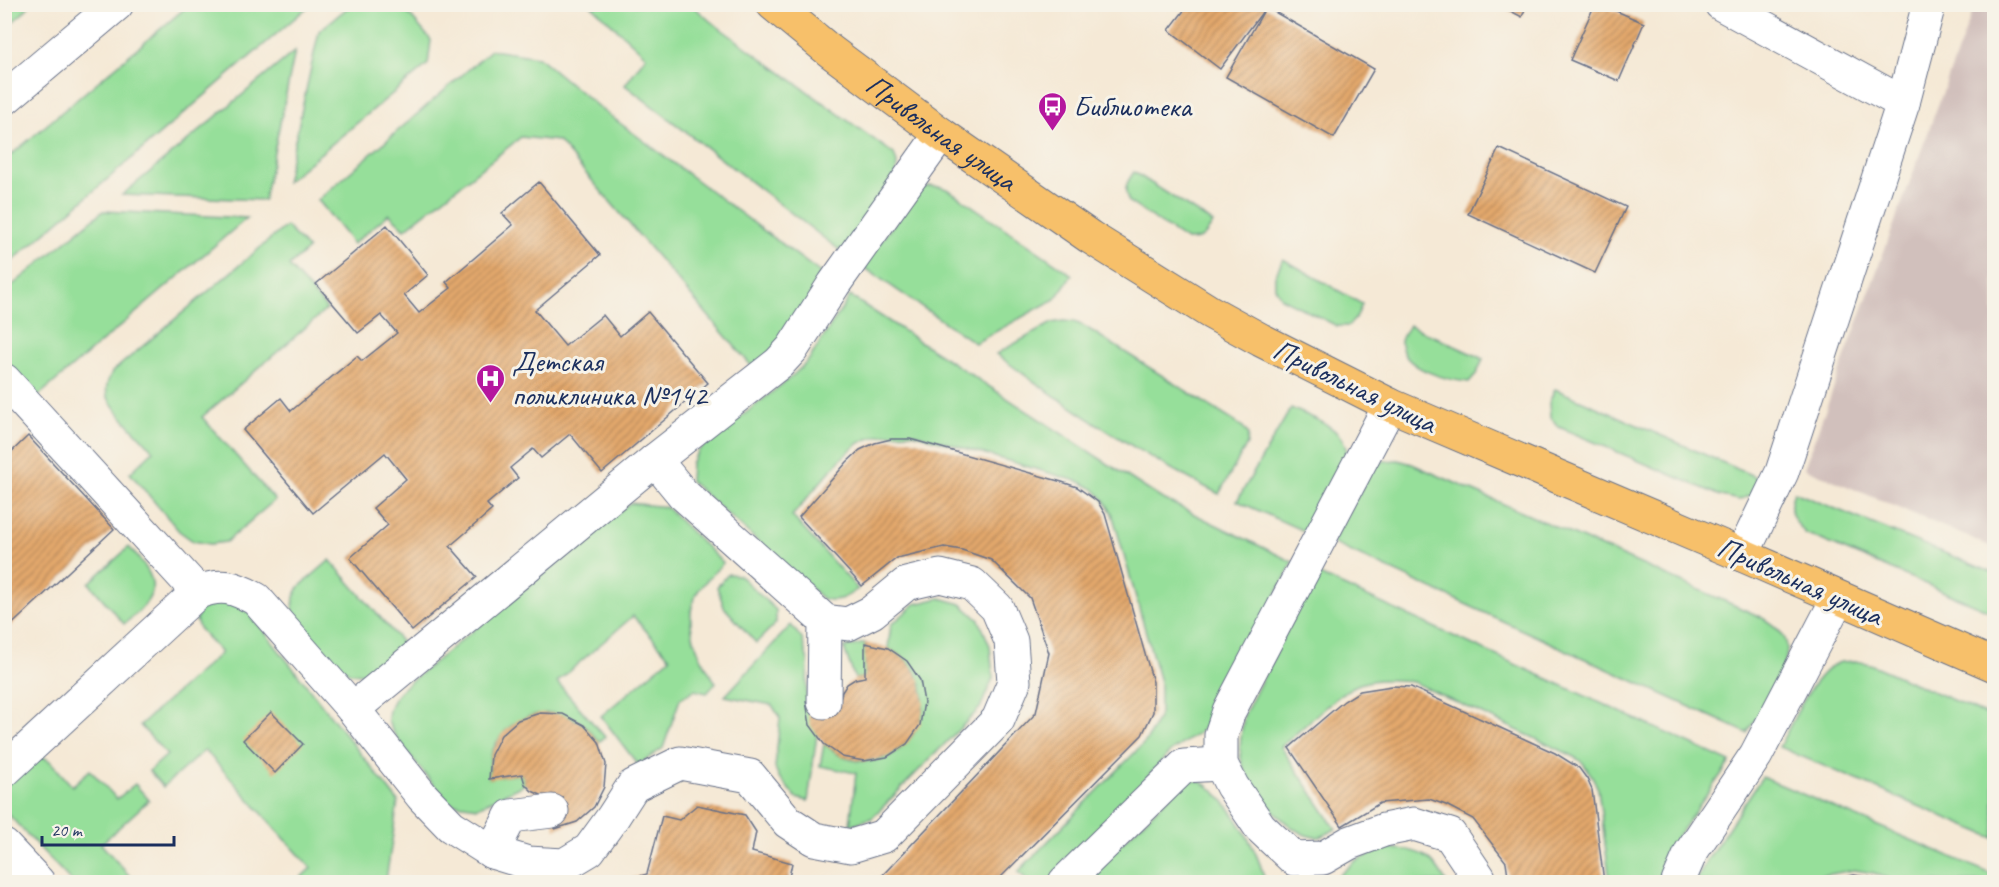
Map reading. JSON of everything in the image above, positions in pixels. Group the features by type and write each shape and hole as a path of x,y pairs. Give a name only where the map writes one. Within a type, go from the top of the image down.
{"main road":[{"name":"Привольная улица","path":"773,4 830,51 940,134 1090,237 1192,301 1261,340 1390,405 1995,666"}],"street":[{"path":"4,99 117,4"},
{"path":"1721,4 1903,103"},
{"path":"1742,555 1782,472 1903,103 1929,4"},
{"path":"353,709 655,460 779,363 792,349 834,284 940,134"},
{"path":"4,380 198,592"},
{"path":"1390,405 1229,711 1221,735 1221,764 1232,786 1292,871 1383,830 1414,824 1450,835 1480,882"},
{"path":"4,771 198,592 215,586 237,589 256,599 353,709 422,796 451,826 492,852 528,863 564,865 590,850 633,786 680,763 750,776 788,822 814,839 851,846 884,836 998,720 1014,682 1011,641 997,608 972,584 940,576 906,584 872,612 848,624 825,621 683,494 655,460"},
{"path":"1678,882 1690,852 1756,755 1838,598"},
{"path":"824,702 825,621"},
{"path":"1065,882 1184,766 1221,764"},
{"path":"492,852 511,816 552,811"},
{"path":"4,846 38,882"}],"shaded area":[{"path":"1975,5 1994,5 1994,548 1804,468"}],"green space":[{"path":"5,4 30,4 30,5 5,28"},
{"path":"190,4 310,5 5,267 5,160"},
{"path":"351,5 401,5 431,40 428,64 286,182 319,31"},
{"path":"591,5 692,5 710,21 894,154 897,163 896,174 842,252 625,85 646,56"},
{"path":"491,50 538,57 601,109 826,277 785,343 754,369 558,141 521,137 405,229 389,214 353,244 318,200"},
{"path":"295,51 264,200 122,195"},
{"path":"1134,172 1213,223 1205,234 1196,240 1186,240 1129,202 1126,186"},
{"path":"930,186 949,190 1072,275 1055,299 975,343 862,266 920,189"},
{"path":"103,211 247,218 37,397 5,361 4,292"},
{"path":"286,226 308,249 289,266 327,309 202,417 275,500 226,542 210,544 193,541 179,531 130,473 153,451 110,401 106,392 107,383 112,372"},
{"path":"1283,259 1362,304 1356,318 1348,326 1337,326 1281,298 1275,287 1275,276"},
{"path":"850,296 1159,497 1293,562 1211,719 1199,733 1171,751 1052,882 1030,882 1018,872 1147,740 1160,714 1160,682 1112,513 1104,500 1094,489 1080,482 913,433 871,438 850,450 792,516 858,589 842,599 829,600 823,599 690,481 691,463 699,450 808,361"},
{"path":"1063,321 1084,326 1243,427 1248,434 1247,444 1219,494 1104,429 996,354 1052,323"},
{"path":"1409,325 1483,359 1477,373 1469,382 1438,376 1417,366 1403,351 1401,342"},
{"path":"1555,389 1758,478 1751,495 1739,500 1721,496 1559,427 1550,417 1549,403"},
{"path":"1291,408 1320,421 1336,432 1342,439 1348,460 1308,533 1237,501"},
{"path":"1398,460 1412,464 1761,617 1774,626 1785,639 1787,649 1785,661 1775,687 1747,733 1332,543 1372,469 1383,461"},
{"path":"1794,492 1994,573 1994,613 1805,533 1792,514 1791,504"},
{"path":"630,503 666,507 723,563 698,591 691,615 691,627 698,651 716,683 707,693 694,690 680,699 663,748 638,765 601,716 670,658 633,616 557,682 605,737 599,742 583,724 570,717 543,713 529,716 506,730 497,742 491,755 489,778 522,774 525,784 478,807 449,803 404,748 390,726 388,714 393,701 405,686"},
{"path":"129,547 147,569 152,587 145,604 124,624 89,583"},
{"path":"330,560 406,647 374,671 362,674 350,673 339,667 295,619 294,597 299,587"},
{"path":"1315,573 1730,762 1676,838 1660,882 1610,882 1598,789 1583,763 1571,755 1413,682 1385,680 1357,685 1329,704 1281,747 1336,829 1319,837 1308,836 1285,821 1262,798 1246,773 1241,757 1241,734 1244,716"},
{"path":"728,574 739,575 776,610 776,623 756,643 724,607 717,587"},
{"path":"940,598 961,604 979,620 990,646 993,678 980,708 872,818 850,825 856,773 820,766 824,744 843,757 864,761 884,758 900,749 913,735 921,718 923,699 919,679 907,661 888,648 891,625 915,604"},
{"path":"216,601 234,603 248,611 398,801 386,880 383,882 296,882 311,868 205,750 163,787 149,771 167,755 140,725 221,653 199,628 196,620 200,610"},
{"path":"791,625 802,639 808,661 806,701 817,734 808,801 796,798 779,777 775,768 780,718 772,705 725,696"},
{"path":"865,643 865,677 855,679 844,648"},
{"path":"1855,661 1870,664 1994,718 1994,838 1779,747 1805,698 1822,675 1841,662"},
{"path":"43,757 50,761 72,786 90,770 117,799 135,784 149,800 101,844 135,882 72,882 5,811 5,787 34,760"},
{"path":"1762,777 1994,875 1994,882 1896,882 1874,873 1854,870 1819,876 1809,882 1696,882 1707,860"},
{"path":"1187,779 1205,784 1215,792 1234,815 1257,857 1265,882 1082,882"},
{"path":"1385,848 1406,850 1422,855 1434,864 1446,882 1311,882 1333,881 1355,861"}],"building":[{"path":"1189,4 1263,4 1266,7 1220,69 1169,30"},
{"path":"1497,4 1527,4 1522,17"},
{"path":"1595,4 1600,4 1644,23 1619,81 1570,60"},
{"path":"1266,7 1374,69 1334,138 1226,77"},
{"path":"1499,148 1626,207 1595,273 1468,214"},
{"name":"Детская поликлиника №142","path":"539,182 600,255 535,310 565,346 603,315 620,336 648,312 708,383 602,473 570,434 541,458 533,449 510,468 518,478 487,504 492,510 450,546 477,577 412,631 350,558 388,525 373,508 406,479 385,453 313,513 243,430 281,398 291,411 357,356 362,361 397,333 381,315 358,333 316,284 387,225 428,275 404,295 419,313 451,288 446,282 513,225 502,213"},
{"path":"28,436 114,529 5,631 5,458"},
{"path":"891,439 910,439 1062,482 1077,487 1098,502 1105,514 1153,682 1153,712 1142,735 996,882 876,882 1036,713 1049,653 1030,598 991,560 962,550 944,547 897,558 862,586 799,517 860,450"},
{"path":"865,643 888,648 907,661 920,680 924,702 920,725 907,744 887,757 864,761 842,757 824,744 810,725 806,701 839,702 847,684 865,677"},
{"path":"1392,686 1411,687 1555,753 1579,768 1592,790 1604,882 1509,882 1506,862 1473,819 1429,799 1380,803 1342,826 1289,748 1344,701 1360,691"},
{"path":"271,712 303,744 275,773 243,740"},
{"path":"540,713 563,714 584,725 599,742 606,764 604,787 594,807 577,822 555,829 550,796 532,791 525,784 522,774 489,779 491,755 501,735 518,720"},
{"path":"697,805 745,815 756,832 752,852 792,863 788,882 628,882 629,879 647,874 662,816 679,820"},
{"path":"1854,875 1882,882 1820,882"}],"place":[{"name":"Библиотека","path":"1052,132"},
{"name":"Детская поликлиника №142","path":"491,404"}]}
